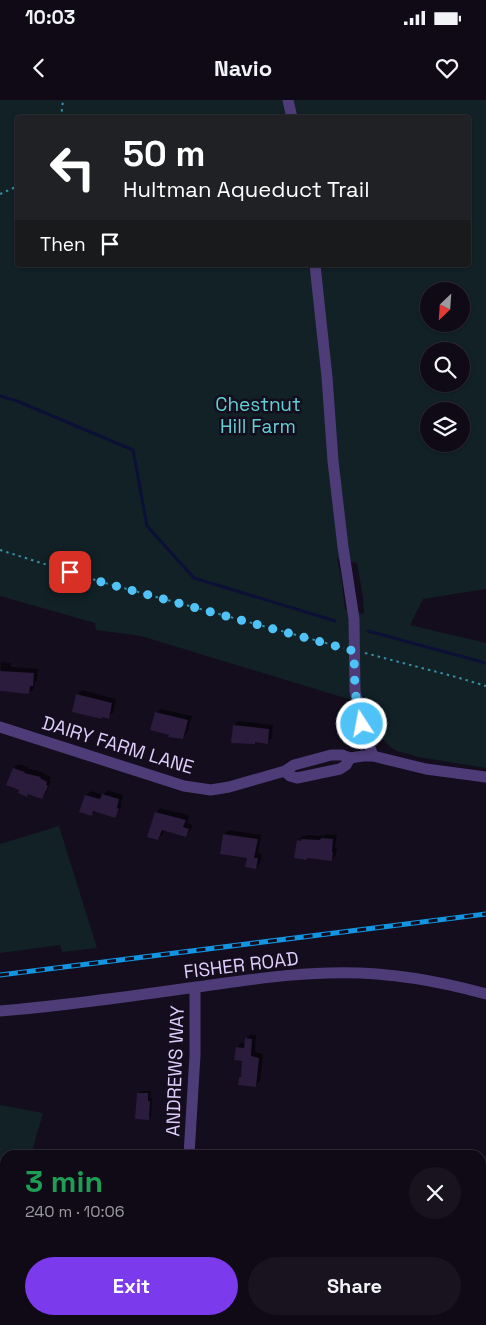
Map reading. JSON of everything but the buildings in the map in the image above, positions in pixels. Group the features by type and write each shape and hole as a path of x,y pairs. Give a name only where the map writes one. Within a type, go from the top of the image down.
{"street":[{"path":"288,100 291,115"},
{"path":"315,267 327,377 333,461 354,619 355,692 362,724 373,756"},
{"name":"DAIRY FARM LANE","path":"0,727 184,786 211,790 229,787 285,771 294,765 331,755 342,755 350,758 373,756 426,769 486,777"},
{"name":"FISHER ROAD","path":"0,1011 84,1003 268,977 328,973 368,973 411,979 486,994"},
{"name":"ANDREWS WAY","path":"189,1150 195,1055 195,988"}],"path":[{"path":"62,115 64,100"},
{"path":"0,194 15,187"},
{"path":"0,550 105,583 486,686"}],"green space":[{"name":"Chestnut Hill Farm","path":"0,100 486,100 486,589 423,599 410,625 486,643 486,768 418,757 397,751 390,747 380,736 368,705 141,636 96,630 95,623 0,596","holes":["337,559 357,563 364,614 345,609"]},
{"path":"59,826 97,948 62,952 60,945 0,953 0,844"},
{"path":"0,1105 43,1113 32,1150 0,1150"}],"waterway":[{"path":"0,396 17,401 133,450 147,526 194,578 335,621"},
{"path":"368,631 486,663"}],"railway":[{"path":"0,975 486,914"}],"route":[{"path":"70,572 354,651 355,692 362,724"}]}
